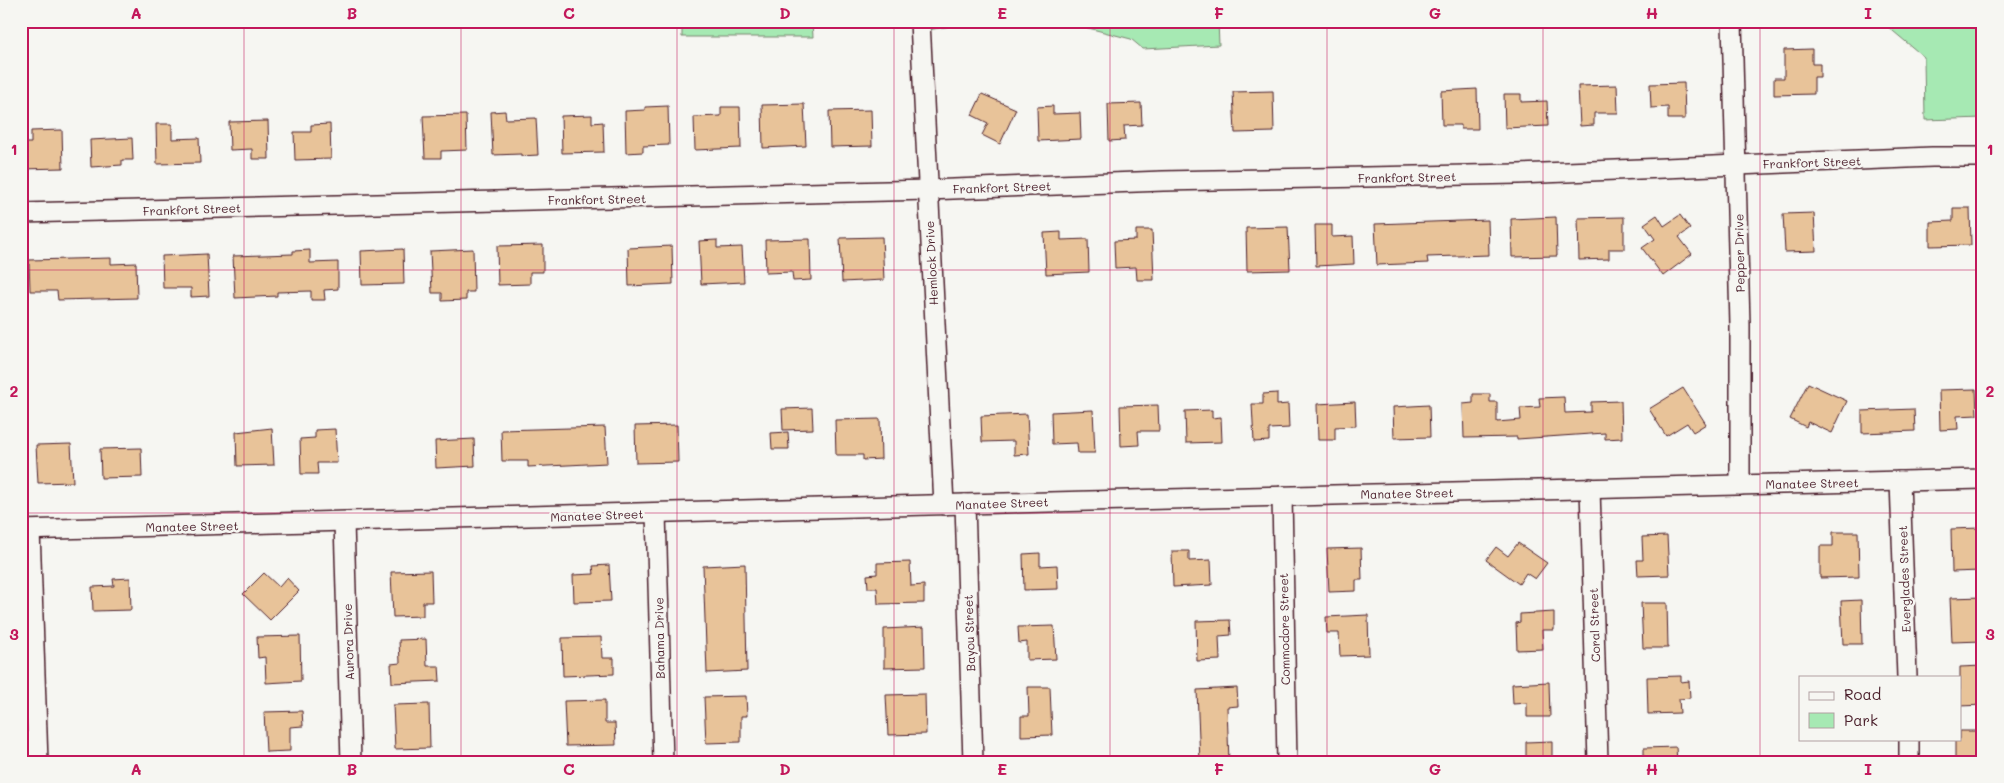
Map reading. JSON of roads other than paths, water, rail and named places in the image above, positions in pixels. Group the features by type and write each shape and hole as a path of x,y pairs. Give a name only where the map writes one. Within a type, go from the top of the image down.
{"street":[{"name":"Hemlock Drive","path":"920,21 944,505"},
{"name":"Pepper Drive","path":"1732,21 1740,326 1740,485"},
{"name":"Frankfort Street","path":"21,213 928,190 1163,181 1518,174 1932,157 1983,157"},
{"name":"Manatee Street","path":"26,530 965,504 1983,479"},
{"name":"Everglades Street","path":"1900,481 1907,676"},
{"name":"Coral Street","path":"1590,488 1598,762"},
{"name":"Commodore Street","path":"1282,496 1287,762"},
{"name":"Bayou Street","path":"965,504 973,762"},
{"name":"Bahama Drive","path":"656,513 663,762"},
{"name":"Aurora Drive","path":"344,522 351,762"},
{"path":"26,530 38,762"},
{"path":"1909,740 1910,762"}]}
